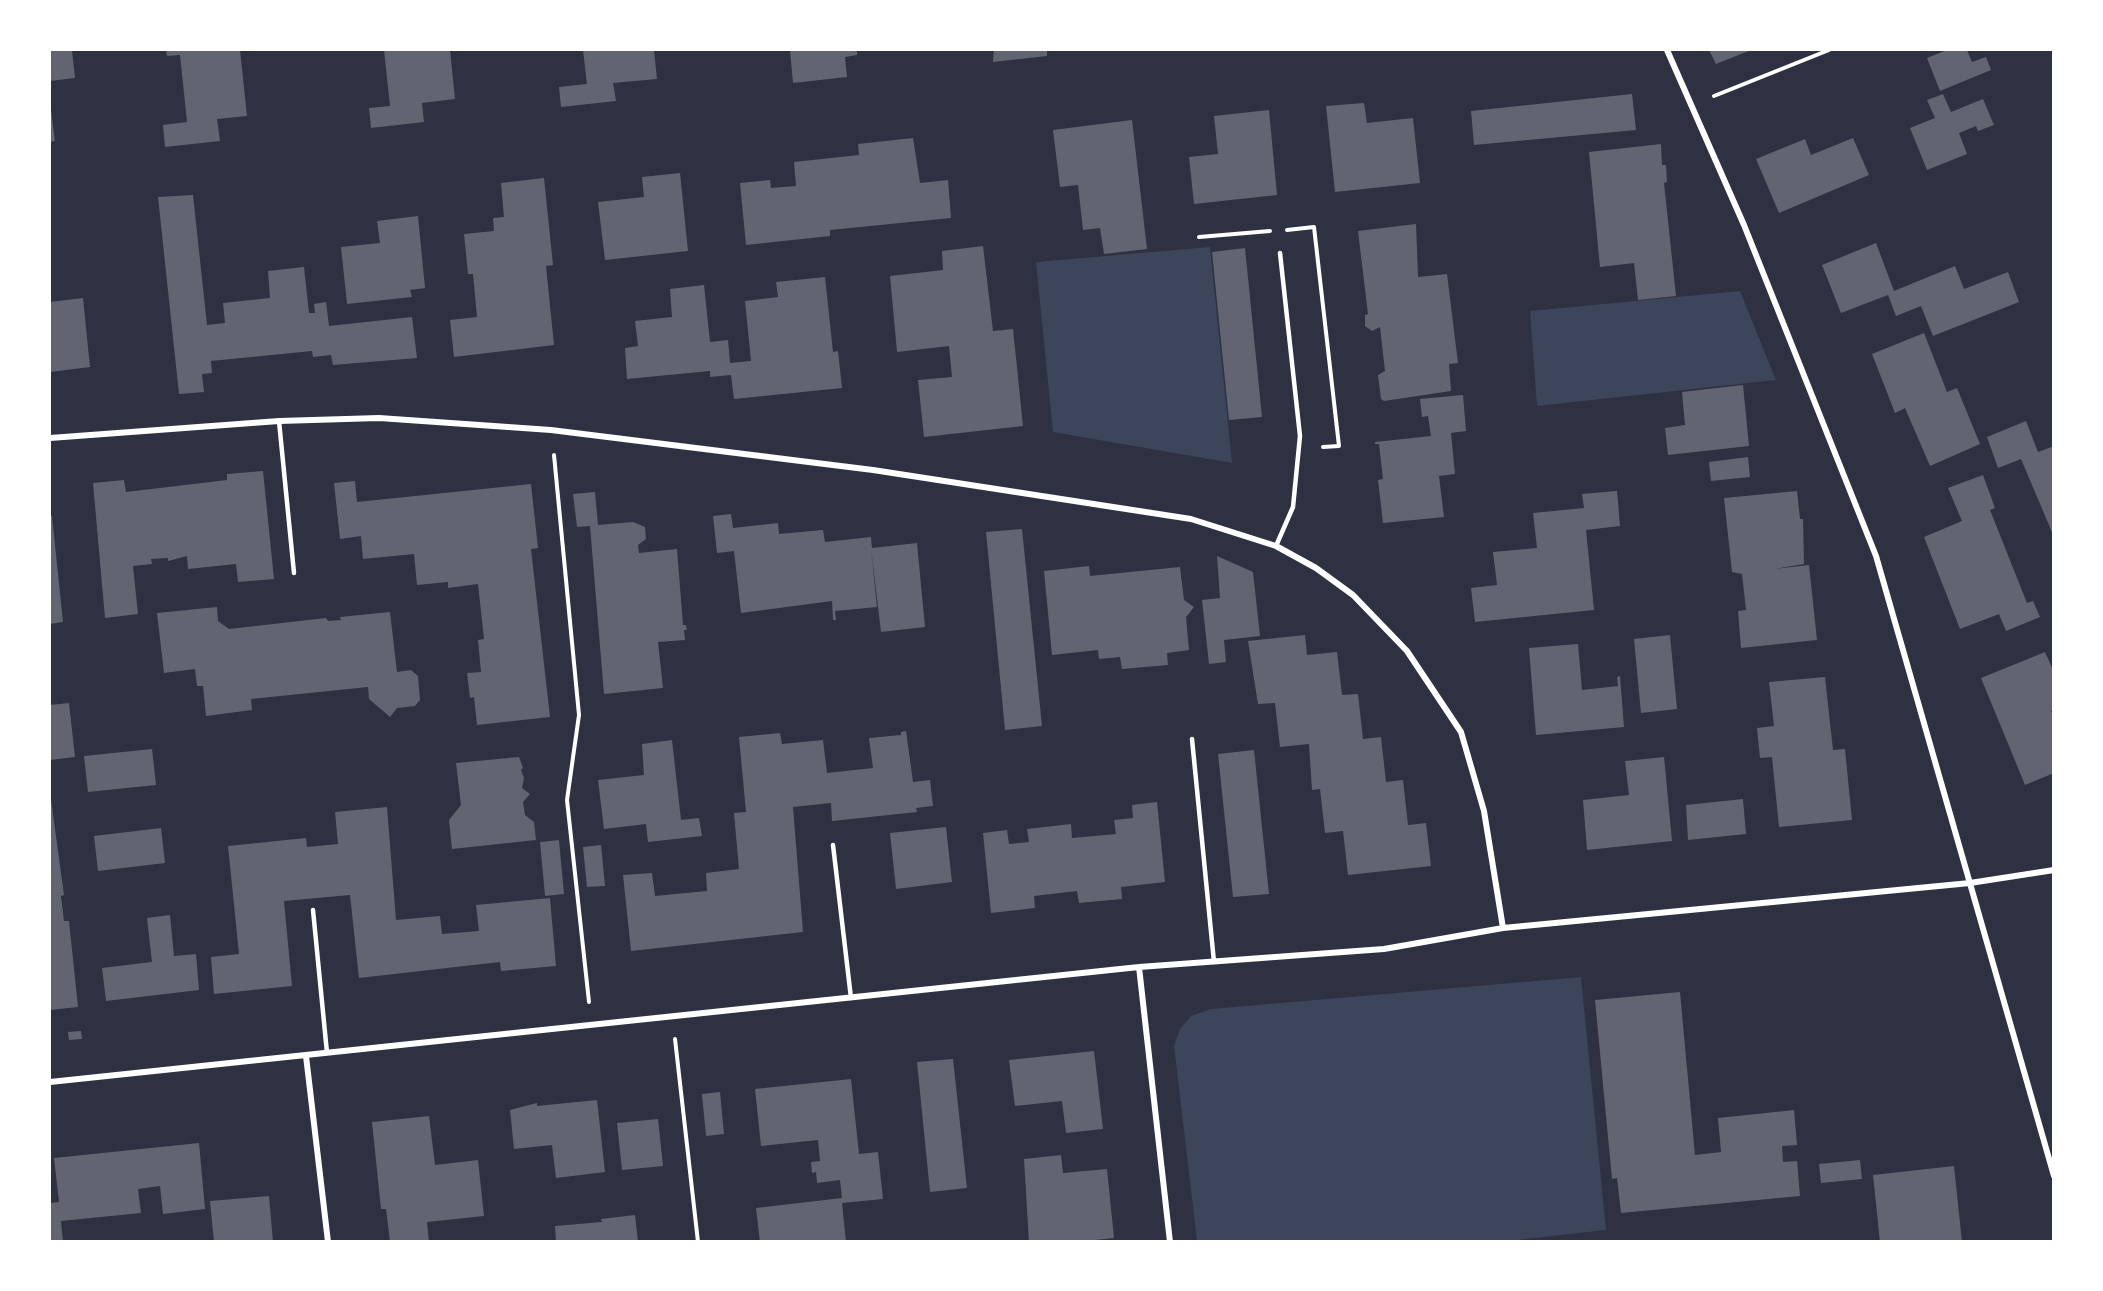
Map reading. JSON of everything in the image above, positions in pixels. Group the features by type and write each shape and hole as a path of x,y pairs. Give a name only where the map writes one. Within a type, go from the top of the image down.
{"street":[{"path":"1666,50 1744,225 1876,556 2054,1176"},
{"path":"50,438 279,421 379,418 551,430 873,470 1191,519 1276,546 1316,568 1353,596 1407,651 1461,732 1484,811 1503,928"},
{"path":"50,1082 1139,967 1384,949 1503,928 1970,884 2054,870"},
{"path":"1139,967 1170,1242"},
{"path":"306,1056 328,1242"}],"lane":[{"path":"1276,546 1293,507 1300,436 1280,253"},
{"path":"279,421 294,573"},
{"path":"1192,739 1214,962"},
{"path":"833,845 850,998"},
{"path":"313,910 327,1053"}],"path":[{"path":"1691,105 1829,50"},
{"path":"551,430 579,715 567,800 591,1026"},
{"path":"673,1018 698,1242"}],"shaded area":[{"path":"1210,247 1232,463 1053,432 1036,262"},
{"path":"1740,291 1776,380 1537,406 1530,311"},
{"path":"1581,977 1606,1230 1499,1242 1197,1241 1174,1046 1180,1029 1191,1016 1211,1009"}],"building":[{"path":"50,50 72,50 75,78 50,81"},
{"path":"166,50 240,50 247,116 217,119 220,141 165,147 163,125 187,122 180,55 167,56"},
{"path":"384,50 450,50 455,99 422,103 424,122 371,128 369,108 390,106"},
{"path":"583,50 654,50 657,79 613,83 616,101 561,107 559,87 587,84"},
{"path":"790,50 857,50 857,55 845,57 847,77 793,83"},
{"path":"994,50 1047,50 1047,56 993,62"},
{"path":"1709,50 1751,50 1716,64"},
{"path":"1947,50 1967,50 1972,62 1986,57 1991,70 1940,91 1927,58"},
{"path":"1632,94 1636,130 1474,145 1471,111"},
{"path":"1943,94 1951,112 1983,99 1994,125 1978,131 1976,126 1959,133 1967,154 1927,170 1910,128 1935,118 1927,100"},
{"path":"50,102 55,141 50,142"},
{"path":"1364,103 1367,123 1413,118 1420,183 1335,192 1326,106"},
{"path":"1269,110 1277,195 1194,204 1189,157 1218,154 1214,116"},
{"path":"1132,120 1147,249 1104,254 1100,228 1083,230 1078,185 1060,187 1053,130"},
{"path":"913,138 920,183 948,180 951,218 830,230 830,236 746,245 740,183 770,180 771,188 796,186 794,162 859,155 858,144"},
{"path":"1853,138 1869,175 1779,213 1756,159 1805,139 1811,155"},
{"path":"1661,144 1662,165 1666,165 1667,182 1664,183 1676,296 1638,300 1634,263 1600,267 1589,152"},
{"path":"680,173 688,251 605,260 598,202 644,197 642,177"},
{"path":"544,178 553,265 546,266 554,345 454,357 450,320 477,317 473,274 468,274 464,234 494,231 493,218 504,217 501,183"},
{"path":"193,195 207,325 225,323 223,303 270,298 268,271 304,267 309,313 315,313 314,304 326,302 329,326 412,317 417,358 333,365 331,355 313,357 312,351 211,361 212,373 202,374 204,392 179,394 158,197"},
{"path":"418,216 425,288 410,290 412,297 347,304 341,247 380,243 377,221"},
{"path":"1416,224 1418,277 1447,274 1458,363 1449,364 1451,391 1384,401 1381,399 1378,375 1385,371 1380,327 1372,331 1365,326 1365,315 1368,314 1358,231"},
{"path":"1876,243 1894,291 1955,266 1964,289 2008,272 2019,302 1933,336 1921,306 1896,316 1888,295 1841,313 1822,265"},
{"path":"983,246 993,331 1013,329 1023,426 924,437 918,380 952,377 949,346 897,352 890,276 943,270 942,251"},
{"path":"1245,248 1262,417 1229,420 1212,252"},
{"path":"825,277 833,352 838,351 842,388 734,399 731,375 710,377 710,371 627,379 625,348 638,346 635,321 672,317 670,289 704,285 710,342 728,340 730,363 751,361 745,301 778,297 776,282"},
{"path":"83,298 90,367 50,372 50,302"},
{"path":"1924,333 1947,392 1957,388 1980,444 1930,466 1905,408 1895,413 1872,354"},
{"path":"1743,385 1749,446 1668,455 1665,428 1685,425 1682,392"},
{"path":"1463,395 1466,431 1451,433 1455,474 1439,476 1444,517 1383,523 1378,480 1383,479 1379,444 1375,442 1431,436 1428,416 1422,417 1420,399"},
{"path":"2026,421 2038,452 2054,446 2054,537 2021,459 1998,468 1987,437"},
{"path":"1748,457 1750,477 1711,481 1709,462"},
{"path":"263,471 274,579 238,582 236,564 188,569 187,556 168,561 168,558 151,559 152,564 133,566 138,614 105,618 93,483 124,480 126,492 227,480 227,474"},
{"path":"1983,475 1995,508 1990,510 2027,603 2033,601 2040,617 2006,631 1999,614 1960,629 1924,537 1962,521 1948,488"},
{"path":"355,481 357,502 531,484 538,548 531,549 550,717 477,725 474,697 470,698 467,673 481,672 478,640 484,639 478,584 448,588 448,582 417,585 414,554 363,559 361,536 340,539 334,483"},
{"path":"1617,491 1620,526 1586,530 1594,610 1475,622 1471,588 1497,585 1493,552 1537,548 1533,513 1584,508 1582,494"},
{"path":"1797,491 1800,519 1803,519 1804,564 1774,569 1809,565 1817,640 1741,648 1738,611 1746,610 1742,574 1732,572 1724,498"},
{"path":"595,492 598,525 633,522 645,527 646,539 638,545 639,553 677,549 683,625 686,625 687,630 684,630 685,640 658,642 663,688 604,694 590,526 577,527 573,494"},
{"path":"731,514 733,528 778,523 779,534 823,530 825,542 871,537 872,548 917,543 925,627 881,632 871,548 877,607 835,611 836,620 833,620 832,601 741,613 734,551 717,553 713,516"},
{"path":"50,516 52,516 63,622 50,624"},
{"path":"1022,529 1042,726 1005,730 986,532"},
{"path":"1217,556 1253,572 1260,636 1224,640 1226,662 1209,664 1202,600 1220,598"},
{"path":"1089,566 1090,576 1180,567 1184,600 1194,607 1186,617 1189,650 1167,653 1168,665 1122,669 1120,657 1099,659 1098,650 1052,655 1044,571"},
{"path":"217,607 218,621 229,629 326,618 328,621 341,620 340,617 390,612 397,672 411,670 418,676 420,700 415,706 397,708 390,717 369,699 368,687 251,699 252,710 206,716 203,686 197,686 195,669 164,673 157,613"},
{"path":"1305,635 1307,655 1337,652 1342,695 1358,694 1363,739 1381,737 1386,782 1403,780 1408,825 1426,823 1431,866 1348,875 1343,831 1325,833 1320,789 1312,790 1309,744 1280,747 1275,703 1258,704 1248,641"},
{"path":"1670,635 1677,709 1641,713 1634,639"},
{"path":"1578,644 1582,690 1618,686 1617,677 1620,676 1624,727 1536,735 1529,648"},
{"path":"2045,652 2054,672 2054,710 2051,711 2054,717 2054,773 2025,785 1981,678"},
{"path":"1825,677 1833,750 1845,749 1852,820 1779,827 1772,757 1760,758 1757,728 1774,726 1769,682"},
{"path":"69,703 75,757 50,760 50,705"},
{"path":"906,731 913,782 930,780 933,806 916,808 917,812 832,821 831,803 793,807 803,932 631,951 623,875 652,873 655,896 707,891 706,873 739,869 734,813 746,812 739,737 780,733 782,744 823,740 827,773 873,768 869,738 901,735 901,732"},
{"path":"672,740 681,820 699,818 702,836 648,842 646,824 604,829 598,780 644,775 642,744"},
{"path":"152,749 156,785 88,792 84,756"},
{"path":"1254,750 1269,894 1233,897 1218,754"},
{"path":"519,757 524,778 522,788 530,794 523,802 525,815 534,822 536,840 452,849 449,820 461,805 456,763"},
{"path":"1664,757 1672,841 1587,850 1583,800 1629,795 1625,761"},
{"path":"50,792 64,895 61,896 64,921 69,921 78,1007 50,1010"},
{"path":"1743,799 1746,834 1688,840 1686,805"},
{"path":"1157,802 1165,882 1121,887 1122,899 1079,903 1077,891 1034,896 1035,908 991,913 983,833 1007,830 1009,844 1029,842 1027,829 1071,824 1072,838 1116,834 1114,820 1133,818 1132,805"},
{"path":"387,807 396,920 440,916 442,934 479,931 476,905 550,898 556,966 501,971 500,962 359,978 350,895 284,901 292,986 214,994 211,957 239,954 228,846 306,838 307,847 338,844 335,812"},
{"path":"946,827 952,882 896,889 890,833"},
{"path":"161,828 165,863 98,871 94,836"},
{"path":"559,840 564,894 545,896 540,842"},
{"path":"601,845 605,886 587,887 583,847"},
{"path":"170,915 174,956 196,954 199,990 106,1001 102,968 152,962 147,918"},
{"path":"1680,992 1695,1155 1721,1152 1718,1118 1794,1110 1797,1145 1782,1146 1783,1162 1797,1161 1800,1196 1621,1213 1617,1178 1612,1179 1595,1000"},
{"path":"81,1031 82,1039 69,1040 68,1032"},
{"path":"1094,1051 1103,1129 1066,1133 1062,1101 1015,1106 1009,1060"},
{"path":"953,1059 967,1188 930,1192 917,1062"},
{"path":"851,1079 859,1154 878,1152 883,1199 842,1203 846,1242 760,1242 756,1208 842,1198 840,1180 817,1183 816,1172 812,1173 811,1162 820,1161 818,1140 761,1146 755,1089"},
{"path":"720,1092 724,1134 706,1136 702,1094"},
{"path":"597,1100 605,1172 556,1178 552,1145 514,1149 510,1110 537,1103 537,1106"},
{"path":"429,1116 435,1165 478,1160 484,1216 427,1222 429,1242 390,1242 386,1209 381,1209 372,1122"},
{"path":"658,1119 663,1166 622,1170 617,1123"},
{"path":"199,1143 205,1209 163,1214 160,1186 138,1189 141,1213 61,1221 63,1242 50,1242 50,1203 59,1202 54,1158"},
{"path":"1061,1155 1063,1173 1107,1169 1114,1238 1076,1242 1029,1242 1024,1159"},
{"path":"1860,1160 1862,1179 1821,1183 1819,1164"},
{"path":"1954,1166 1962,1242 1880,1242 1873,1175"},
{"path":"269,1196 273,1242 214,1242 210,1201"},
{"path":"635,1215 638,1242 556,1242 555,1226 602,1222 601,1219"}]}
